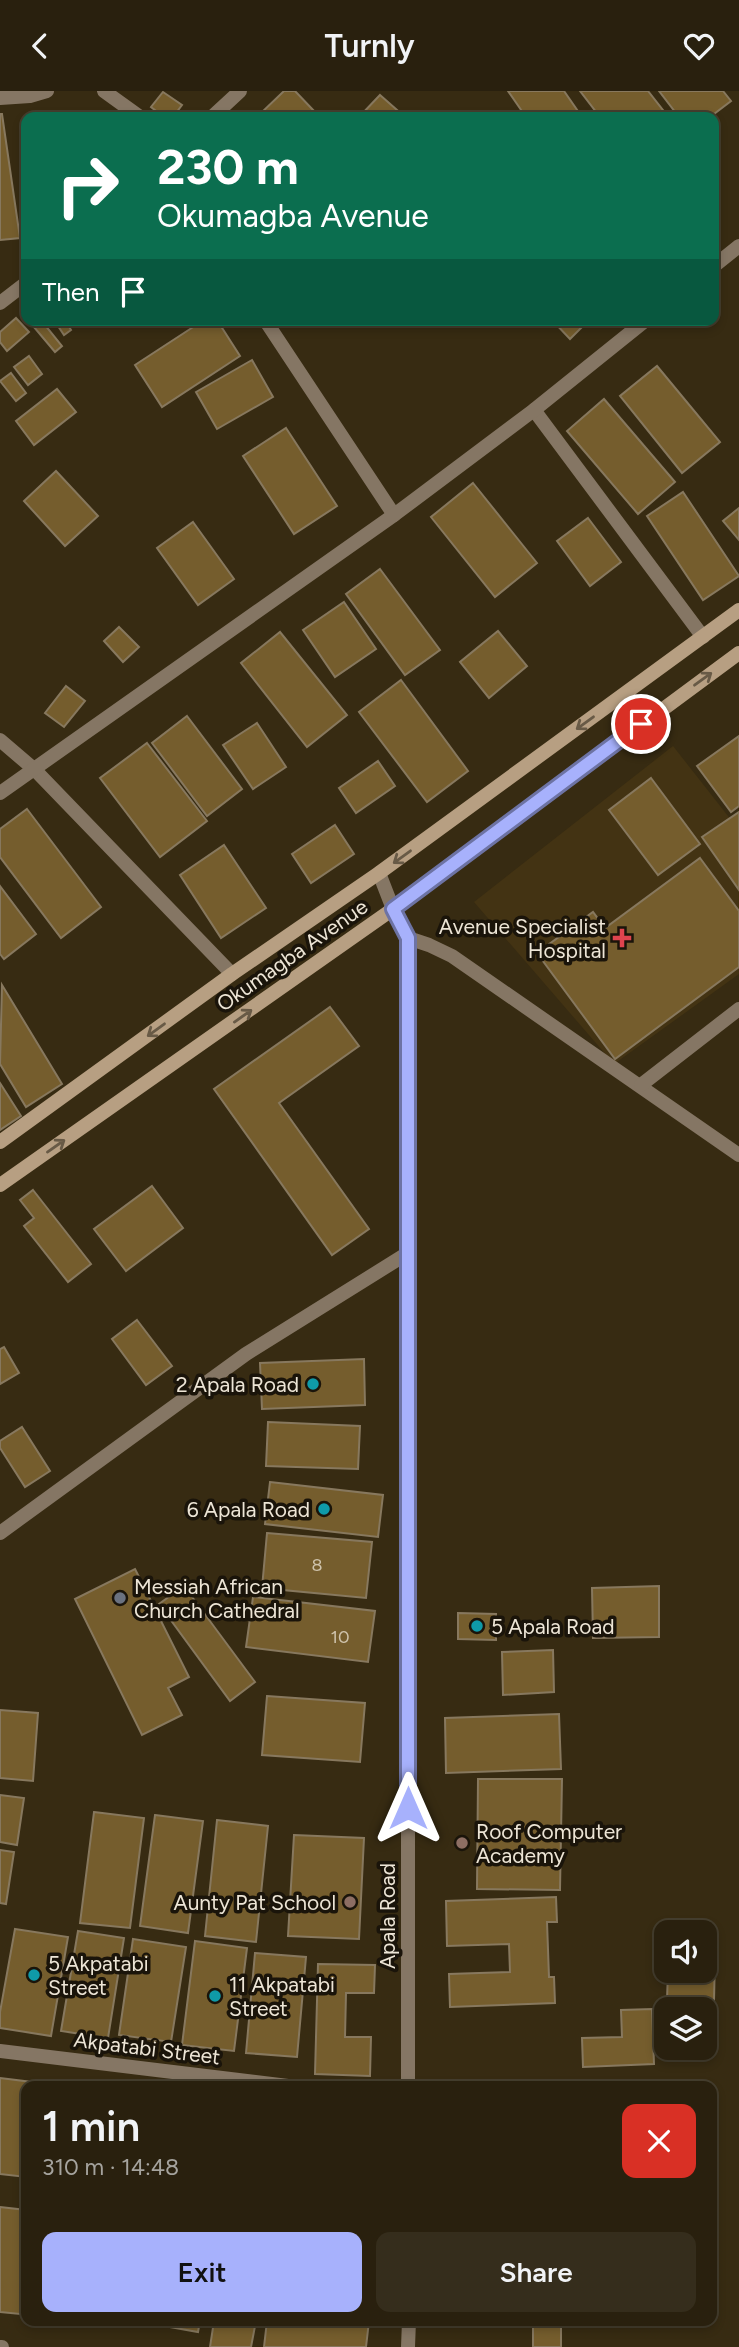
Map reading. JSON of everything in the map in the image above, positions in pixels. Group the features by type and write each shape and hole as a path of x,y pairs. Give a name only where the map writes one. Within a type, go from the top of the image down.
{"main road":[{"name":"Okumagba Avenue","path":"0,1142 232,974 379,873 739,610"},
{"name":"Okumagba Avenue","path":"0,1185 393,909 739,653"}],"street":[{"path":"0,98 30,96 47,91"},
{"path":"104,91 133,112"},
{"path":"217,112 240,91"},
{"path":"719,262 739,246"},
{"path":"0,303 21,287"},
{"path":"269,326 394,515"},
{"path":"0,793 394,515 534,410 639,326"},
{"path":"534,410 703,637"},
{"path":"0,740 35,770 232,974"},
{"name":"Apala Road","path":"379,873 408,938 408,2081"},
{"path":"408,938 452,956 739,1156"},
{"path":"641,1086 739,1009"},
{"path":"0,1533 246,1354 408,1253"},
{"name":"Akpatabi Street","path":"0,2051 247,2081"},
{"path":"408,2347 409,2326"}],"shaded area":[{"name":"Avenue Specialist Hospital","path":"673,746 739,830 739,974 614,1064 474,902"}],"building":[{"path":"284,91 295,91 315,112 262,112"},
{"path":"508,91 564,91 579,112 523,112"},
{"path":"580,91 648,91 664,112 596,112"},
{"path":"659,91 723,91 731,101 717,112 675,112"},
{"path":"163,92 182,105 177,112 158,112 151,107"},
{"path":"380,95 399,112 364,112"},
{"path":"0,114 20,238 0,240"},
{"path":"16,318 29,332 7,351 0,342 0,332"},
{"path":"33,326 46,326 62,346 55,352"},
{"path":"58,326 69,326 71,330 64,335"},
{"path":"195,326 221,326 240,356 162,407 135,365"},
{"path":"558,326 583,326 570,339"},
{"path":"29,356 42,374 28,385 14,367"},
{"path":"252,360 273,397 217,429 196,392"},
{"path":"657,366 720,442 682,473 620,396"},
{"path":"11,373 26,393 16,401 0,381"},
{"path":"57,389 76,412 34,445 16,421"},
{"path":"604,399 675,482 638,514 567,431"},
{"path":"286,428 337,506 294,534 243,456"},
{"path":"56,471 98,516 65,546 24,501"},
{"path":"473,483 537,563 495,597 431,517"},
{"path":"683,492 739,576 703,600 647,516"},
{"path":"739,508 739,540 723,521"},
{"path":"588,518 621,562 590,586 557,541"},
{"path":"193,522 234,579 198,605 157,548"},
{"path":"380,569 440,650 405,675 346,594"},
{"path":"344,602 376,649 335,677 303,630"},
{"path":"119,627 139,647 123,662 104,641"},
{"path":"498,631 527,666 489,698 460,662"},
{"path":"280,632 347,715 307,747 241,663"},
{"path":"401,680 468,771 427,802 359,712"},
{"path":"66,686 85,701 64,727 45,713"},
{"path":"187,716 242,789 207,816 152,743"},
{"path":"257,723 286,767 253,789 223,745"},
{"path":"739,736 739,806 731,812 697,766"},
{"path":"147,743 207,821 160,857 100,778"},
{"path":"378,761 395,786 356,813 339,788"},
{"path":"651,778 700,844 658,875 609,810"},
{"path":"27,809 101,907 61,938 0,857 0,829"},
{"path":"739,812 739,890 702,837"},
{"path":"335,825 354,854 311,883 292,854"},
{"path":"224,845 266,908 221,938 180,875"},
{"path":"700,858 739,911 739,967 615,1059 537,953 593,912 605,928"},
{"path":"0,886 36,934 4,959 0,954"},
{"path":"2,985 62,1084 26,1107 0,1064"},
{"path":"330,1007 359,1046 279,1103 369,1229 332,1255 214,1089"},
{"path":"0,1083 21,1116 0,1130"},
{"path":"152,1186 183,1228 126,1271 94,1229"},
{"path":"33,1190 91,1264 68,1282 24,1226 34,1218 20,1200"},
{"path":"137,1320 172,1366 146,1385 112,1339"},
{"path":"4,1347 19,1373 0,1384 0,1349"},
{"name":"2 Apala Road","path":"364,1359 365,1405 262,1409 260,1363"},
{"path":"268,1422 360,1426 358,1469 266,1466"},
{"path":"22,1427 50,1471 25,1487 0,1448 0,1441"},
{"name":"6 Apala Road","path":"270,1482 383,1495 378,1537 265,1524"},
{"path":"267,1533 372,1542 366,1598 262,1588"},
{"path":"135,1569 189,1677 168,1688 182,1715 142,1735 75,1599"},
{"path":"184,1586 255,1682 230,1701 159,1604"},
{"path":"659,1586 659,1637 593,1638 592,1588"},
{"path":"253,1597 375,1611 368,1662 246,1647"},
{"name":"5 Apala Road","path":"458,1613 496,1614 496,1640 458,1639"},
{"path":"553,1650 554,1692 503,1695 502,1652"},
{"path":"267,1696 365,1703 360,1762 262,1755"},
{"path":"0,1710 38,1713 33,1781 0,1778"},
{"path":"559,1714 561,1769 446,1773 445,1718"},
{"path":"478,1779 562,1779 560,1890 477,1889"},
{"path":"0,1795 24,1798 17,1845 0,1842"},
{"path":"94,1812 144,1818 130,1928 80,1923"},
{"path":"155,1815 203,1821 188,1933 140,1926"},
{"path":"217,1820 268,1826 256,1942 205,1936"},
{"path":"294,1835 364,1838 359,1939 288,1936"},
{"path":"0,1850 14,1852 6,1904 0,1903"},
{"path":"556,1897 557,1922 547,1922 549,1977 554,1977 555,2003 450,2007 449,1974 510,1972 509,1944 447,1946 446,1901"},
{"name":"5 Akpatabi Street","path":"15,1929 68,1937 51,2036 0,2028 0,2012"},
{"path":"78,1931 124,1938 108,2038 61,2031"},
{"path":"133,1939 186,1947 171,2042 119,2035"},
{"name":"11 Akpatabi Street","path":"195,1941 247,1948 234,2051 182,2045"},
{"path":"255,1953 306,1957 297,2057 246,2053"},
{"path":"318,1964 375,1965 374,1993 346,1993 345,2037 371,2037 370,2076 315,2074"},
{"path":"668,1983 714,1983 714,1997 667,1997"},
{"path":"652,2009 654,2064 583,2067 582,2038 622,2037 621,2010"},
{"path":"0,2078 24,2081 21,2081 21,2176 0,2174"},
{"path":"0,2207 21,2209 21,2306 20,2314 0,2312"},
{"path":"164,2326 199,2326 198,2332"},
{"path":"213,2326 255,2326 251,2347 210,2347"},
{"path":"266,2326 368,2326 366,2347 264,2347"},
{"path":"533,2326 561,2326 561,2347 533,2347"}],"place":[{"name":"Avenue Specialist Hospital","path":"622,938"},
{"name":"2 Apala Road","path":"313,1384"},
{"name":"6 Apala Road","path":"324,1509"},
{"name":"Messiah African Church Cathedral","path":"120,1598"},
{"name":"5 Apala Road","path":"477,1626"},
{"name":"Roof Computer Academy","path":"462,1843"},
{"name":"Aunty Pat School","path":"350,1902"},
{"name":"5 Akpatabi Street","path":"34,1975"},
{"name":"11 Akpatabi Street","path":"215,1996"}],"route":[{"path":"408,1808 408,938 393,909 641,724"}]}
